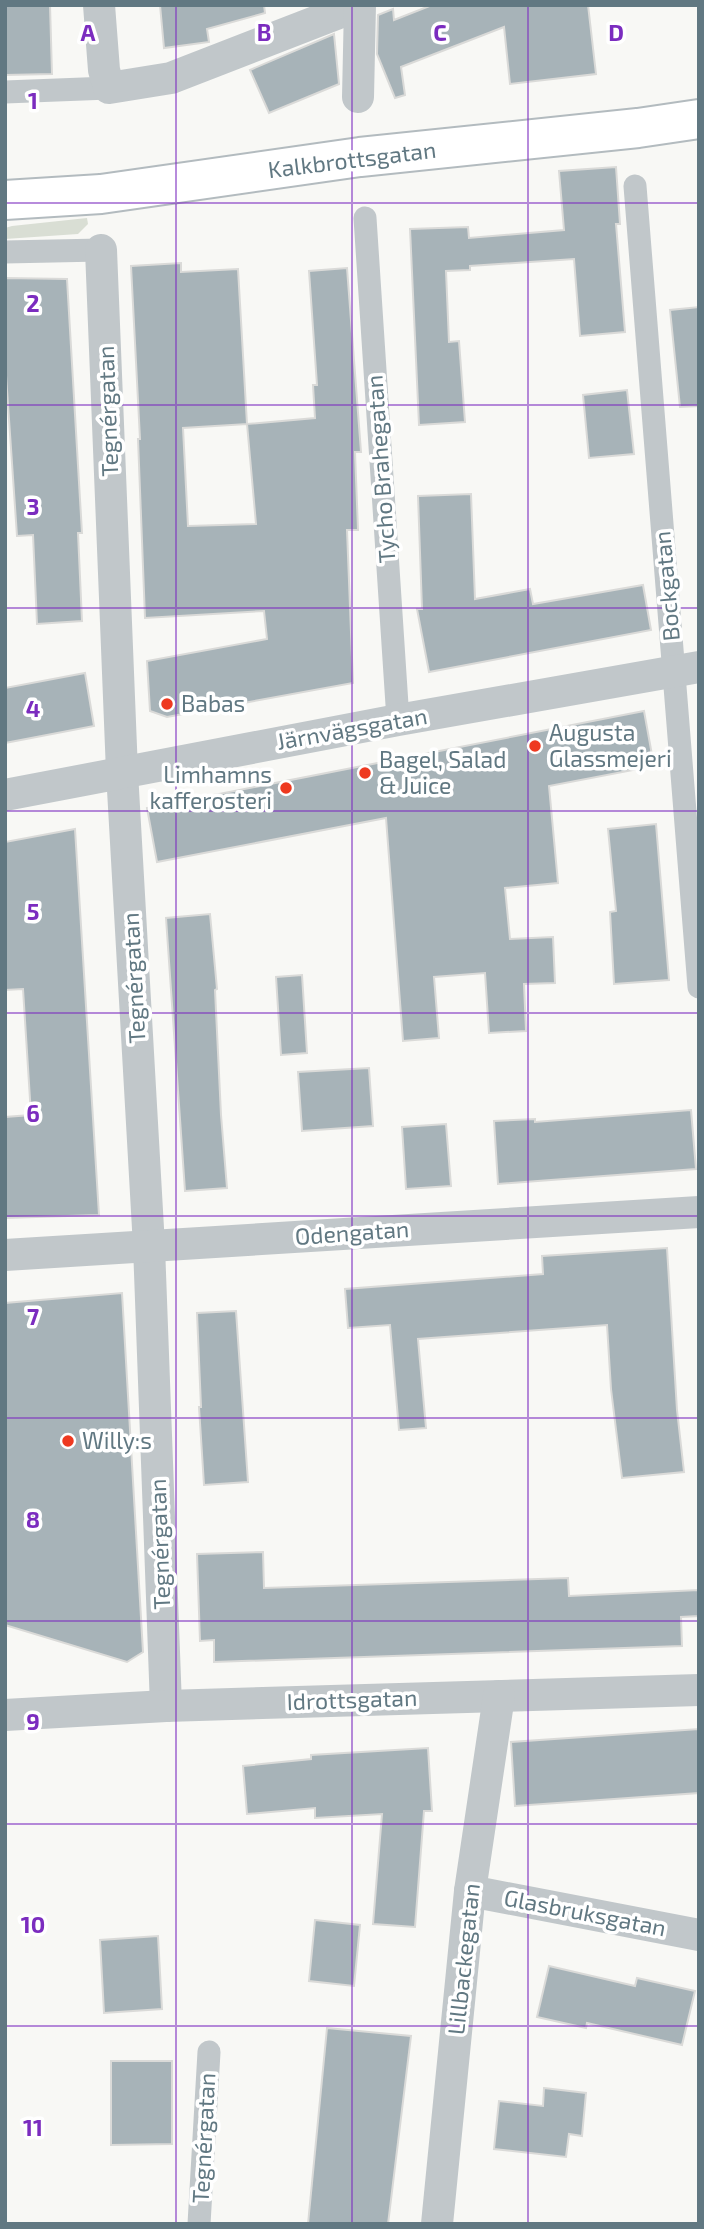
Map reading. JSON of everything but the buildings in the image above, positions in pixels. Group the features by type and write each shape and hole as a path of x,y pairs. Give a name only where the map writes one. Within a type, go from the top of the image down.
{"main road":[{"name":"Kalkbrottsgatan","path":"5,200 102,194 360,157 638,128 699,119"}],"street":[{"path":"99,5 108,88"},
{"path":"5,92 108,88 171,78 359,5 358,97"},
{"name":"Bockgatan","path":"635,186 687,669 699,987"},
{"name":"Tycho Brahegatan","path":"365,218 398,720"},
{"path":"5,252 101,250"},
{"name":"Tegnérgatan","path":"101,250 122,772 149,1246 166,1706"},
{"name":"Järnvägsgatan","path":"5,795 398,720 687,669"},
{"name":"Odengatan","path":"5,1255 699,1212"},
{"name":"Idrottsgatan","path":"5,1715 166,1706 699,1690"},
{"name":"Lillbackegatan","path":"437,2224 470,1891 499,1696"},
{"name":"Glasbruksgatan","path":"470,1891 699,1935"},
{"name":"Tegnérgatan","path":"199,2224 209,2052"}],"shaded area":[{"path":"87,218 88,224 78,234 5,239 5,228 12,226"}],"place":[{"name":"Babas","path":"167,704"},
{"name":"Augusta Glassmejeri","path":"535,746"},
{"name":"Bagel, Salad & Juice","path":"365,773"},
{"name":"Limhamns kafferosteri","path":"286,788"},
{"name":"Willy:s","path":"68,1441"}]}
